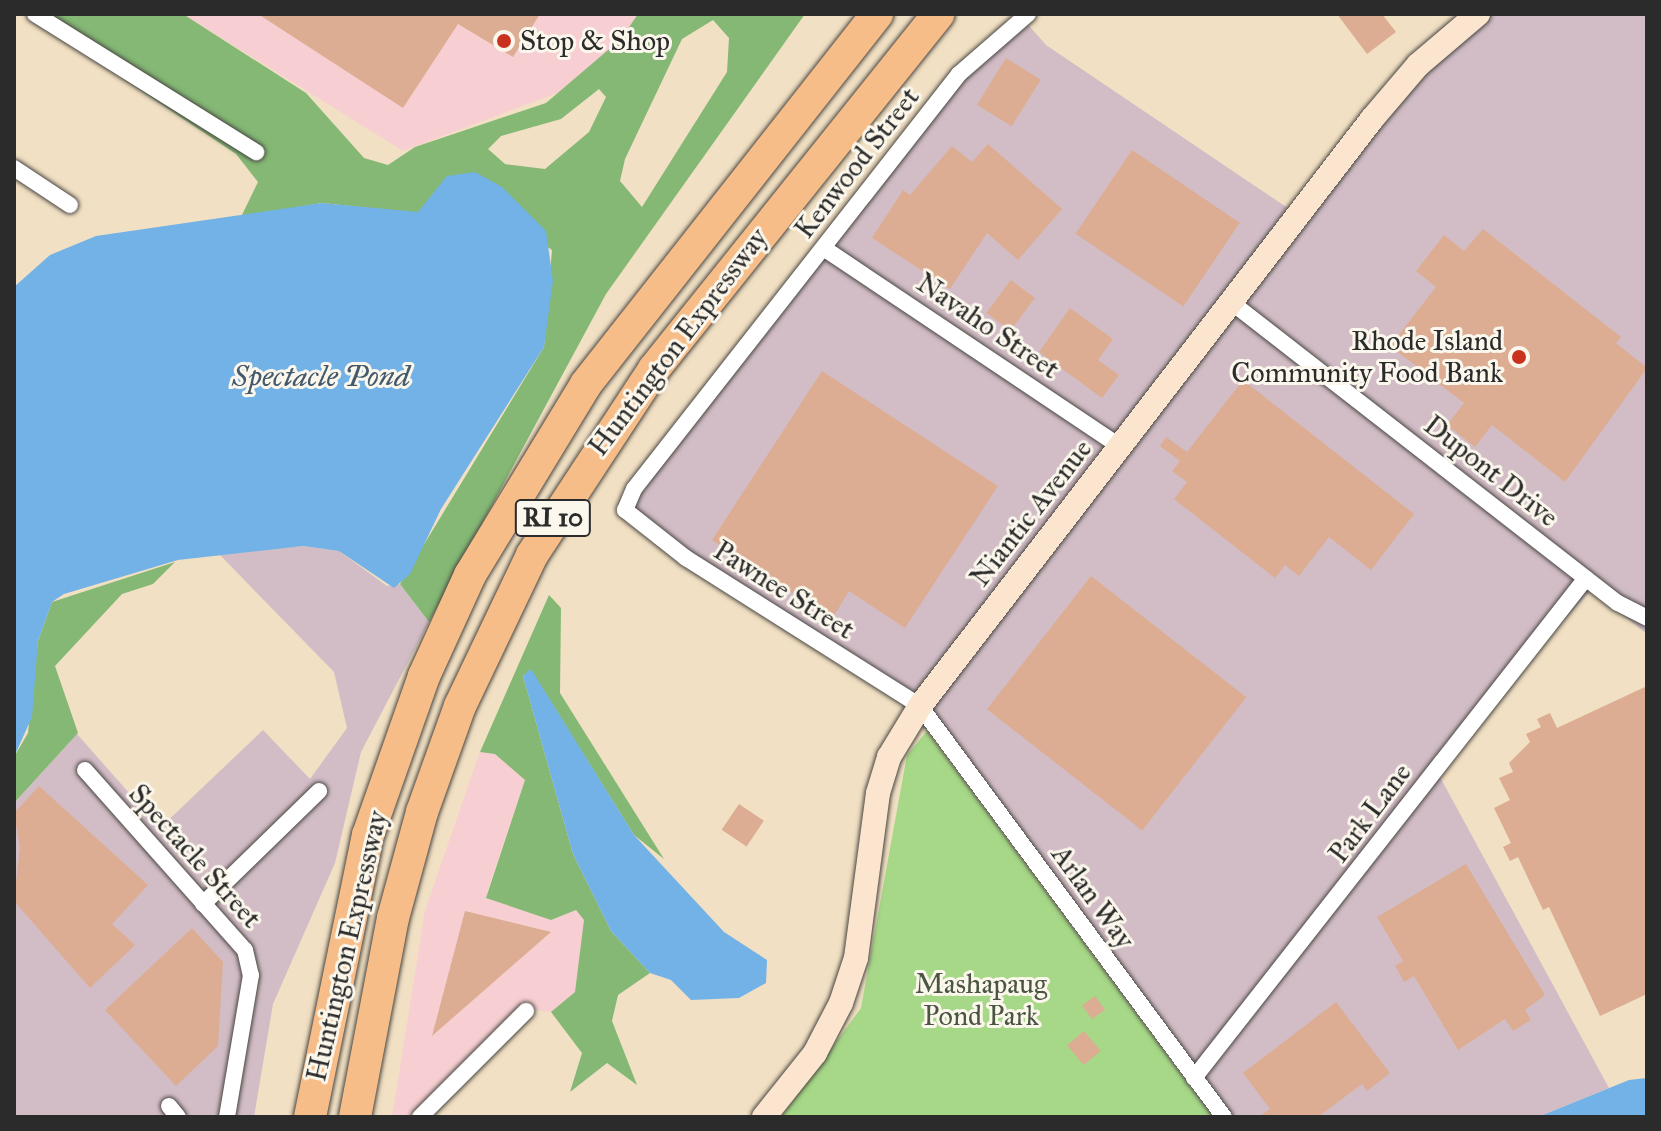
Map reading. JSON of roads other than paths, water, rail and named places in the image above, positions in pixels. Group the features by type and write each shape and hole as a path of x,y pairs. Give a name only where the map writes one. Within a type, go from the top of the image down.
{"highway":[{"path":"706,228 851,14"},
{"name":"Huntington Expressway","path":"310,1117 368,835 445,626 555,430 706,228 877,14"},
{"name":"Huntington Expressway","path":"355,1117 393,918 422,812 476,667 532,555 646,380 938,14"}],"street":[{"path":"35,14 256,152"},
{"name":"Kenwood Street","path":"625,510 634,489 978,52 1028,14"},
{"name":"Niantic Avenue","path":"764,1117 815,1053 841,1003 856,958 878,793 889,757 920,706 1418,65 1478,14"},
{"path":"14,168 70,205"},
{"name":"Navaho Street","path":"825,249 1121,447"},
{"name":"Dupont Drive","path":"1231,302 1586,578 1647,618"},
{"name":"Pawnee Street","path":"625,510 686,558 920,706"},
{"name":"Park Lane","path":"1194,1078 1586,578"},
{"name":"Arlan Way","path":"920,706 1224,1117"},
{"name":"Spectacle Street","path":"85,770 245,950 251,975 244,1031 227,1117"},
{"path":"203,904 319,791"},
{"path":"420,1117 526,1011"}],"water":[{"name":"Spectacle Pond","path":"475,172 502,187 546,231 553,281 544,347 441,509 410,574 394,588 339,551 303,546 178,560 64,594 52,602 38,641 32,717 14,757 14,287 50,255 96,236 322,203 418,212 447,176"},
{"path":"531,669 634,835 724,932 767,960 766,983 739,998 691,1000 671,980 650,973 611,931 573,854 523,676"},
{"path":"1647,1078 1647,1117 1538,1117 1629,1080"}],"place":[{"name":"Stop & Shop","path":"504,41"},
{"name":"Rhode Island Community Food Bank","path":"1519,357"}],"park label":[{"name":"Mashapaug Pond Park","path":"981,1000"}]}
